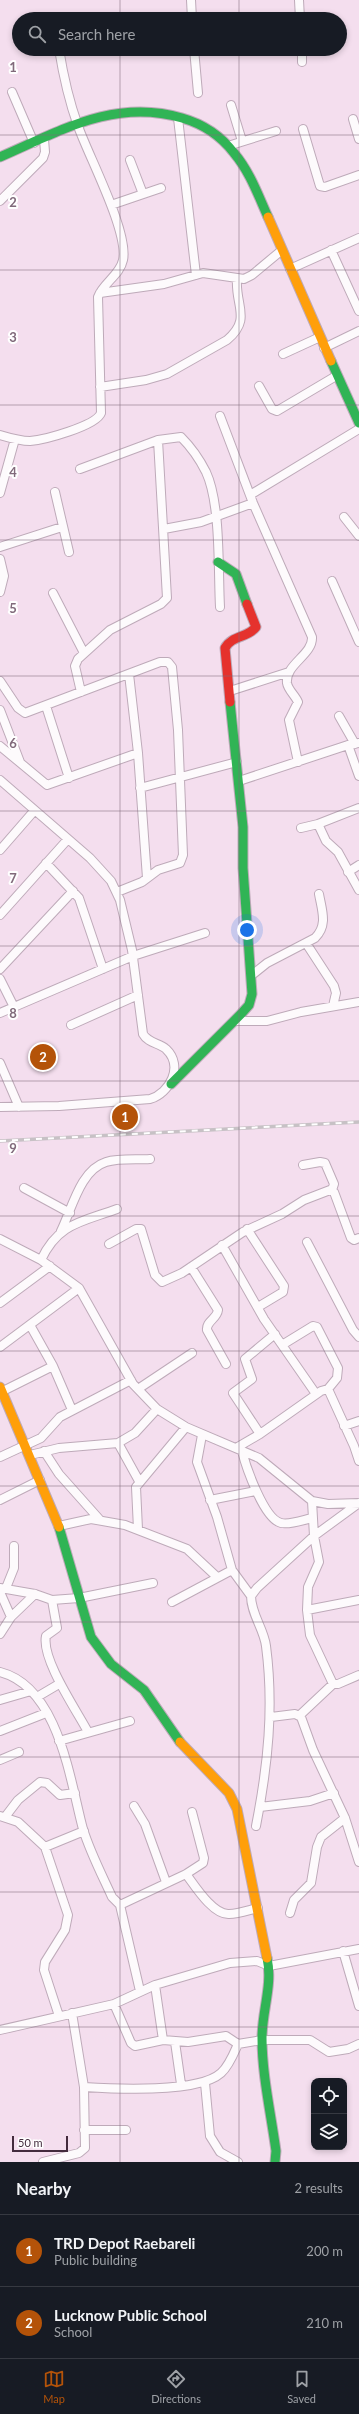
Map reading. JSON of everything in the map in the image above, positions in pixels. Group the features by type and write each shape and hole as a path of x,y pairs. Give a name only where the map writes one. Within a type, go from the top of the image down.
{"street":[{"path":"191,0 192,12"},
{"path":"299,0 300,12"},
{"path":"0,435 15,439 41,440 97,420 101,413 98,305 100,293 121,266 124,256 123,246 111,205 78,126 61,56"},
{"path":"195,56 198,93"},
{"path":"302,56 302,62"},
{"path":"12,92 34,143"},
{"path":"231,106 242,141"},
{"path":"0,157 78,126 120,112 141,110 178,118 211,131 228,146 248,172 336,376 355,403 359,423"},
{"path":"178,118 196,275"},
{"path":"353,119 359,139"},
{"path":"303,129 320,186 359,175"},
{"path":"228,146 276,131"},
{"path":"0,201 43,158 45,152 44,139"},
{"path":"130,160 143,194"},
{"path":"111,205 161,188"},
{"path":"290,269 359,238"},
{"path":"100,293 164,284 209,272 237,279 252,275 282,250"},
{"path":"331,250 355,293 359,311"},
{"path":"100,387 146,380 167,374 227,340 234,334 241,323 242,316 236,291 237,279"},
{"path":"324,348 359,331"},
{"path":"283,354 320,337"},
{"path":"259,386 271,407 277,411 336,376"},
{"path":"220,416 252,499 312,637 311,644 289,672 287,684 298,702 289,720 298,762"},
{"path":"164,529 183,526 215,517 252,499 359,429"},
{"path":"80,469 158,440 176,436 183,438 206,472 215,517 220,607"},
{"path":"0,493 15,439"},
{"path":"82,692 75,662 110,630 166,600 167,595 163,563 164,529 158,440"},
{"path":"54,492 69,552"},
{"path":"344,517 359,536"},
{"path":"0,547 62,527"},
{"path":"0,559 4,576 0,592"},
{"path":"0,1107 59,1106 150,1099 164,1092 235,1021 252,1000 252,974 239,781 225,654 227,644 232,639 252,632 256,628 236,574 218,562"},
{"path":"332,581 359,642"},
{"path":"53,593 84,653"},
{"path":"0,681 22,712 29,712 164,661 172,667 181,778 182,860 117,892"},
{"path":"230,691 289,672"},
{"path":"129,674 138,753 147,878"},
{"path":"46,706 69,778"},
{"path":"0,710 20,762"},
{"path":"339,716 354,744 359,776"},
{"path":"239,781 354,744"},
{"path":"0,746 47,785 138,753"},
{"path":"140,788 237,762"},
{"path":"1,784 68,839 104,872 117,892 133,956 145,1037 165,1048 171,1057 173,1076 171,1084"},
{"path":"301,828 318,824 359,808"},
{"path":"0,850 34,811"},
{"path":"318,824 326,841 338,852 359,890"},
{"path":"0,915 68,839"},
{"path":"46,863 73,891 83,909 103,969"},
{"path":"348,872 359,865"},
{"path":"0,969 73,891"},
{"path":"252,974 267,963 315,938 324,927 319,894"},
{"path":"0,1013 133,956 205,933"},
{"path":"306,943 334,986 336,993 333,1006"},
{"path":"0,979 14,1007"},
{"path":"71,1025 138,995"},
{"path":"235,1021 267,1021 333,1006 359,1002"},
{"path":"0,1063 20,1107"},
{"path":"41,1260 48,1247 61,1231 82,1184 98,1166 108,1161 150,1159"},
{"path":"303,1165 325,1163 334,1184 332,1190 351,1238 354,1240 359,1238"},
{"path":"24,1188 70,1212"},
{"path":"109,1244 139,1228 143,1232 149,1258 160,1281 174,1277 191,1267 247,1229 282,1214 304,1200 332,1190"},
{"path":"61,1231 117,1209"},
{"path":"247,1229 284,1286 283,1292 258,1307"},
{"path":"0,1239 41,1260 79,1288 131,1380 157,1409 202,1435 268,1464 312,1501 328,1504 359,1503"},
{"path":"307,1242 353,1330 359,1337"},
{"path":"222,1246 275,1334 316,1394"},
{"path":"0,1303 50,1266"},
{"path":"191,1267 217,1307 217,1314 208,1324 207,1330 226,1364"},
{"path":"0,1347 79,1288"},
{"path":"30,1325 53,1366 72,1410"},
{"path":"239,1450 316,1394 328,1389 338,1378 338,1368 317,1327 313,1326 282,1345"},
{"path":"260,1434 233,1393 252,1379 245,1359 275,1334"},
{"path":"138,1389 192,1354"},
{"path":"53,1366 1,1389 4,1403 26,1446 59,1526 91,1637 103,1655 144,1690 187,1751 229,1793 237,1809 269,1966 270,1978 263,2013 262,2040 276,2152 275,2162"},
{"path":"0,1457 26,1446 45,1435 60,1417 131,1380"},
{"path":"328,1389 354,1446 359,1461"},
{"path":"30,1455 80,1445 118,1443 136,1433 157,1409"},
{"path":"344,1426 359,1420"},
{"path":"138,1529 135,1493 139,1481 186,1427"},
{"path":"202,1435 196,1462 210,1500 232,1570 251,1596 252,1607 266,1644 271,1717 270,1743 256,1826"},
{"path":"118,1443 139,1481"},
{"path":"239,1450 256,1491 265,1506 281,1523 312,1518"},
{"path":"44,1452 53,1466 100,1520"},
{"path":"0,1500 40,1480"},
{"path":"210,1500 256,1491"},
{"path":"312,1501 314,1536 319,1562 308,1587 307,1610 310,1635 333,1684"},
{"path":"251,1596 257,1588 314,1536 359,1503"},
{"path":"59,1526 100,1520 138,1529 187,1549 217,1577"},
{"path":"11,1617 2,1589 15,1564 14,1546"},
{"path":"172,1602 232,1570"},
{"path":"2,1589 35,1594 52,1600 79,1598 153,1583"},
{"path":"0,1634 11,1617 35,1594"},
{"path":"52,1600 57,1628 45,1639 59,1684 76,1709 88,1732"},
{"path":"307,1610 359,1600"},
{"path":"0,1672 12,1677 37,1697 59,1742 75,1793 84,1831 112,1897 120,1905 140,1991"},
{"path":"271,1717 300,1715 333,1684 338,1684 359,1675"},
{"path":"37,1697 59,1684"},
{"path":"0,1700 31,1691"},
{"path":"0,1731 46,1713"},
{"path":"300,1715 313,1750 345,1818 359,1862"},
{"path":"59,1742 88,1732 130,1721"},
{"path":"0,1760 19,1752"},
{"path":"58,2016 44,1970 45,1962 65,1930 68,1915 45,1847 18,1822 2,1816 18,1800 40,1782 47,1783 60,1795 75,1793"},
{"path":"260,1807 310,1801 334,1793"},
{"path":"134,1806 145,1824 166,1882"},
{"path":"120,1905 166,1882 186,1874 203,1863 204,1858 192,1812"},
{"path":"290,1913 294,1900 311,1883 317,1846 321,1837 345,1818"},
{"path":"45,1847 84,1831"},
{"path":"186,1874 206,1901 223,1913 229,1914 258,1908"},
{"path":"0,2030 114,2004 155,1985 230,1963 257,1961 269,1966 359,1949"},
{"path":"343,1951 359,2006"},
{"path":"155,1985 163,2040"},
{"path":"114,2004 133,2045 163,2040 175,2042 226,2036 238,2044 262,2040 310,2040 329,2052 348,2049 359,2044"},
{"path":"43,2162 83,2150 86,2144 84,2130 84,2087 72,2013"},
{"path":"175,2042 182,2084"},
{"path":"84,2087 138,2090 182,2084 205,2083 226,2068 238,2044"},
{"path":"205,2083 210,2136 220,2152 238,2162"},
{"path":"84,2130 126,2130"}],"railway":[{"path":"0,1141 359,1122"}],"traffic: fast":[{"path":"0,157 66,128 88,120 111,115 134,112 157,113 182,118 211,131 229,147 240,160 249,176 268,217"},
{"path":"331,361 359,423"},
{"path":"218,562 236,574 247,604"},
{"path":"171,1084 241,1014 249,1005 252,994 243,868 243,827 230,702"},
{"path":"59,1527 91,1637 111,1664 144,1690 180,1742"},
{"path":"267,1958 269,1978 262,2028 262,2052 276,2151 275,2162"}],"traffic: slow":[{"path":"268,217 331,361"},
{"path":"0,1387 59,1527"},
{"path":"180,1742 229,1793 237,1809 267,1958"}],"traffic: jam":[{"path":"230,702 225,648 232,641 253,631 256,627 247,604"}],"place":[{"name":"Lucknow Public School","path":"43,1057"},
{"name":"TRD Depot Raebareli","path":"125,1117"}]}
